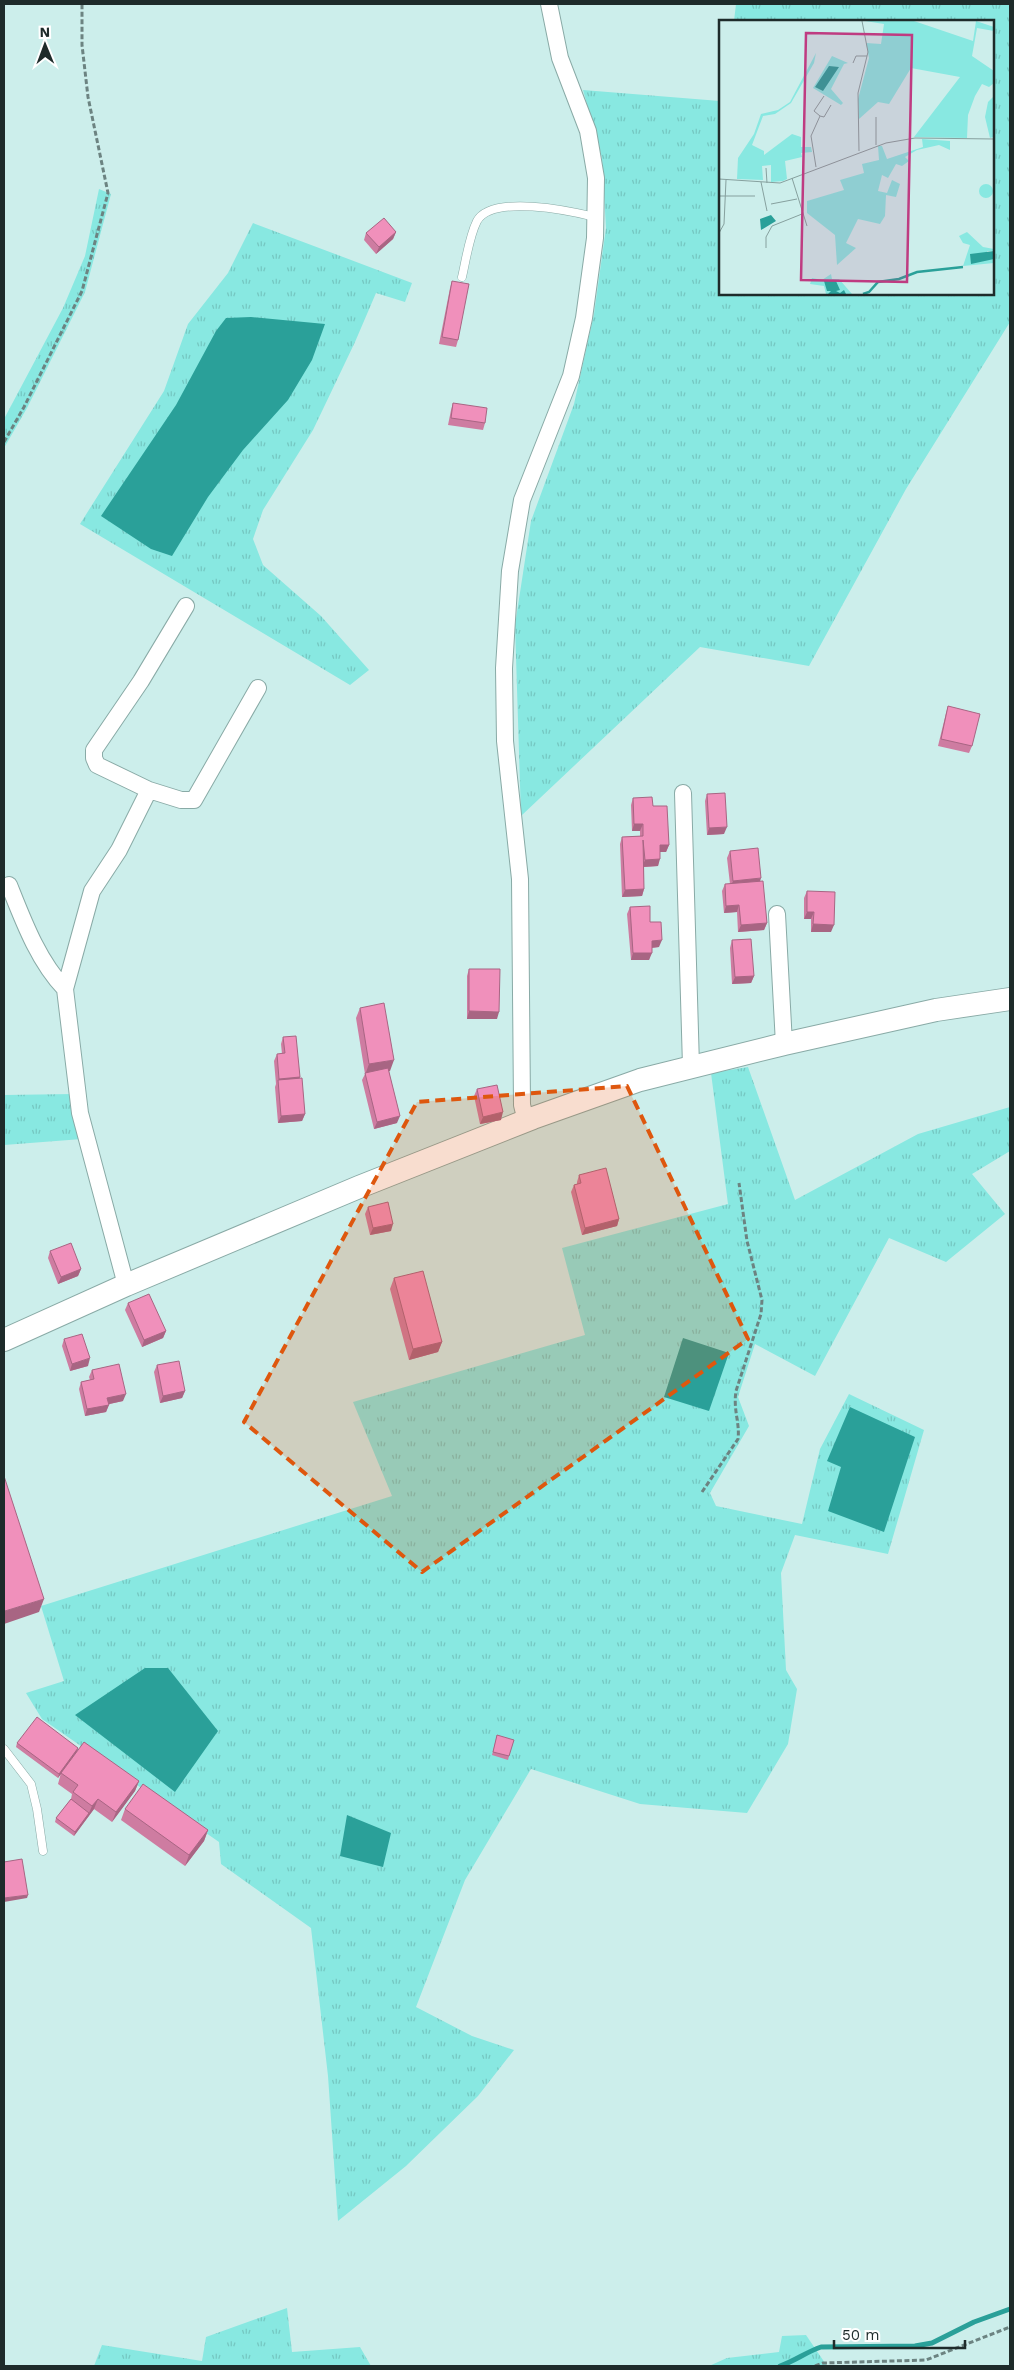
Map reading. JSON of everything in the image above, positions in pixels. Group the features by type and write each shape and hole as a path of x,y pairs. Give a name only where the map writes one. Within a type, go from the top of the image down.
{"street":[{"path":"526,1121 522,1105 520,879 505,741 504,668 510,571 522,500 571,376 584,318 595,238 596,178 588,131 560,58 549,4"},
{"path":"186,606 140,681 94,750 94,758 97,765 149,790 181,800 194,800 258,688"},
{"path":"126,1285 80,1113 65,989 92,890 119,850 149,790"},
{"path":"683,793 692,1066"},
{"path":"9,885 27,930 56,980 65,989"},
{"path":"777,914 784,1044"},
{"path":"4,1340 126,1285 359,1187 526,1121 640,1080 784,1044 936,1010 1010,999"}],"lane":[{"path":"462,277 477,221 485,211 498,208 563,209 595,217"},
{"path":"4,1749 31,1784 37,1809 43,1852"}],"path":[{"path":"4,442 24,407 82,291 108,193 88,97 82,45 82,4"},
{"path":"702,1492 738,1439 739,1429 734,1404 736,1391 761,1314 762,1300 747,1241 739,1183"},
{"path":"815,2366 831,2363 926,2360 1010,2327"}],"highlighted area":[{"path":"627,1086 748,1339 422,1572 244,1422 417,1102"}],"green space":[{"path":"736,4 1010,4 1010,322 906,489 809,666 700,647 521,816 515,625 531,521 574,404 594,314 606,228 602,158 583,90 719,101 719,295 994,295 994,20 734,20"},
{"path":"99,189 111,194 85,292 27,408 4,448 4,419 63,308 85,256"},
{"path":"253,223 412,283 405,302 376,293 313,430 263,510 253,539 263,565 321,616 369,670 350,685 80,524 164,391 188,324 228,273"},
{"path":"748,1067 795,1200 918,1134 1010,1107 1010,1151 972,1174 1005,1214 946,1262 889,1238 815,1376 755,1344 738,1397 749,1426 710,1493 716,1506 802,1524 820,1449 849,1394 924,1430 888,1554 795,1535 781,1573 786,1670 797,1689 788,1744 747,1813 640,1804 531,1769 465,1880 416,2007 472,2036 514,2050 478,2096 406,2166 338,2221 328,2076 311,1928 221,1864 219,1842 42,1719 26,1693 64,1681 41,1606 392,1496 353,1402 585,1335 562,1248 728,1204 711,1073"},
{"path":"74,1094 82,1139 4,1145 4,1095"},
{"path":"287,2308 292,2352 360,2347 371,2366 94,2366 102,2345 202,2361 206,2337"},
{"path":"806,2335 827,2366 709,2366 727,2358 779,2352 782,2336"}],"shaded area":[{"path":"251,317 325,324 312,360 288,400 243,450 208,497 172,556 151,549 101,516 176,405 216,331 226,318"},
{"path":"683,1338 729,1353 709,1411 664,1397"},
{"path":"850,1407 915,1437 884,1532 828,1511 841,1467 827,1461"},
{"path":"145,1668 168,1668 218,1731 175,1792 75,1715"},
{"path":"347,1815 391,1833 383,1867 340,1856"}],"building":[{"path":"384,218 396,232 379,247 366,233"},
{"path":"452,281 469,284 458,340 442,337"},
{"path":"453,403 487,408 485,423 451,418"},
{"path":"948,706 980,714 972,746 941,739"},
{"path":"725,793 727,827 709,828 707,794"},
{"path":"652,797 653,806 667,806 669,845 660,845 660,859 645,860 643,840 644,889 625,890 622,837 643,836 643,824 634,824 633,798"},
{"path":"758,848 761,878 733,881 730,851"},
{"path":"763,881 767,923 741,925 739,905 726,906 725,884"},
{"path":"807,891 835,892 834,925 813,924 814,912 807,912"},
{"path":"650,906 650,922 661,922 662,940 652,941 652,953 633,953 630,907"},
{"path":"751,939 754,976 735,977 732,940"},
{"path":"469,969 500,969 499,1012 469,1011"},
{"path":"384,1003 394,1060 369,1064 360,1008"},
{"path":"296,1036 300,1077 279,1079 277,1054 285,1053 283,1037"},
{"path":"388,1068 400,1116 377,1122 365,1073"},
{"path":"302,1078 305,1114 281,1116 278,1080"},
{"path":"497,1085 503,1112 483,1117 477,1089"},
{"path":"606,1168 619,1219 585,1228 574,1185 581,1183 579,1175"},
{"path":"388,1202 393,1224 373,1228 368,1207"},
{"path":"71,1243 81,1269 61,1277 50,1251"},
{"path":"423,1271 442,1342 413,1349 394,1278"},
{"path":"149,1294 166,1331 144,1340 128,1303"},
{"path":"82,1334 90,1358 72,1364 64,1339"},
{"path":"179,1361 185,1391 163,1396 157,1365"},
{"path":"119,1364 126,1394 107,1398 109,1405 87,1409 81,1382 94,1379 92,1370"},
{"path":"4,1476 44,1599 5,1611 4,1608"},
{"path":"37,1717 78,1748 59,1774 17,1743"},
{"path":"497,1735 514,1740 509,1756 493,1752"},
{"path":"84,1742 139,1781 116,1812 98,1799 92,1806 73,1792 78,1785 61,1773"},
{"path":"143,1784 208,1830 189,1855 125,1809"},
{"path":"71,1799 89,1813 75,1832 56,1818"},
{"path":"22,1859 28,1895 4,1898 4,1862"}],"waterway":[{"path":"780,2366 821,2347 915,2346 932,2343 974,2322 1010,2309"}]}
